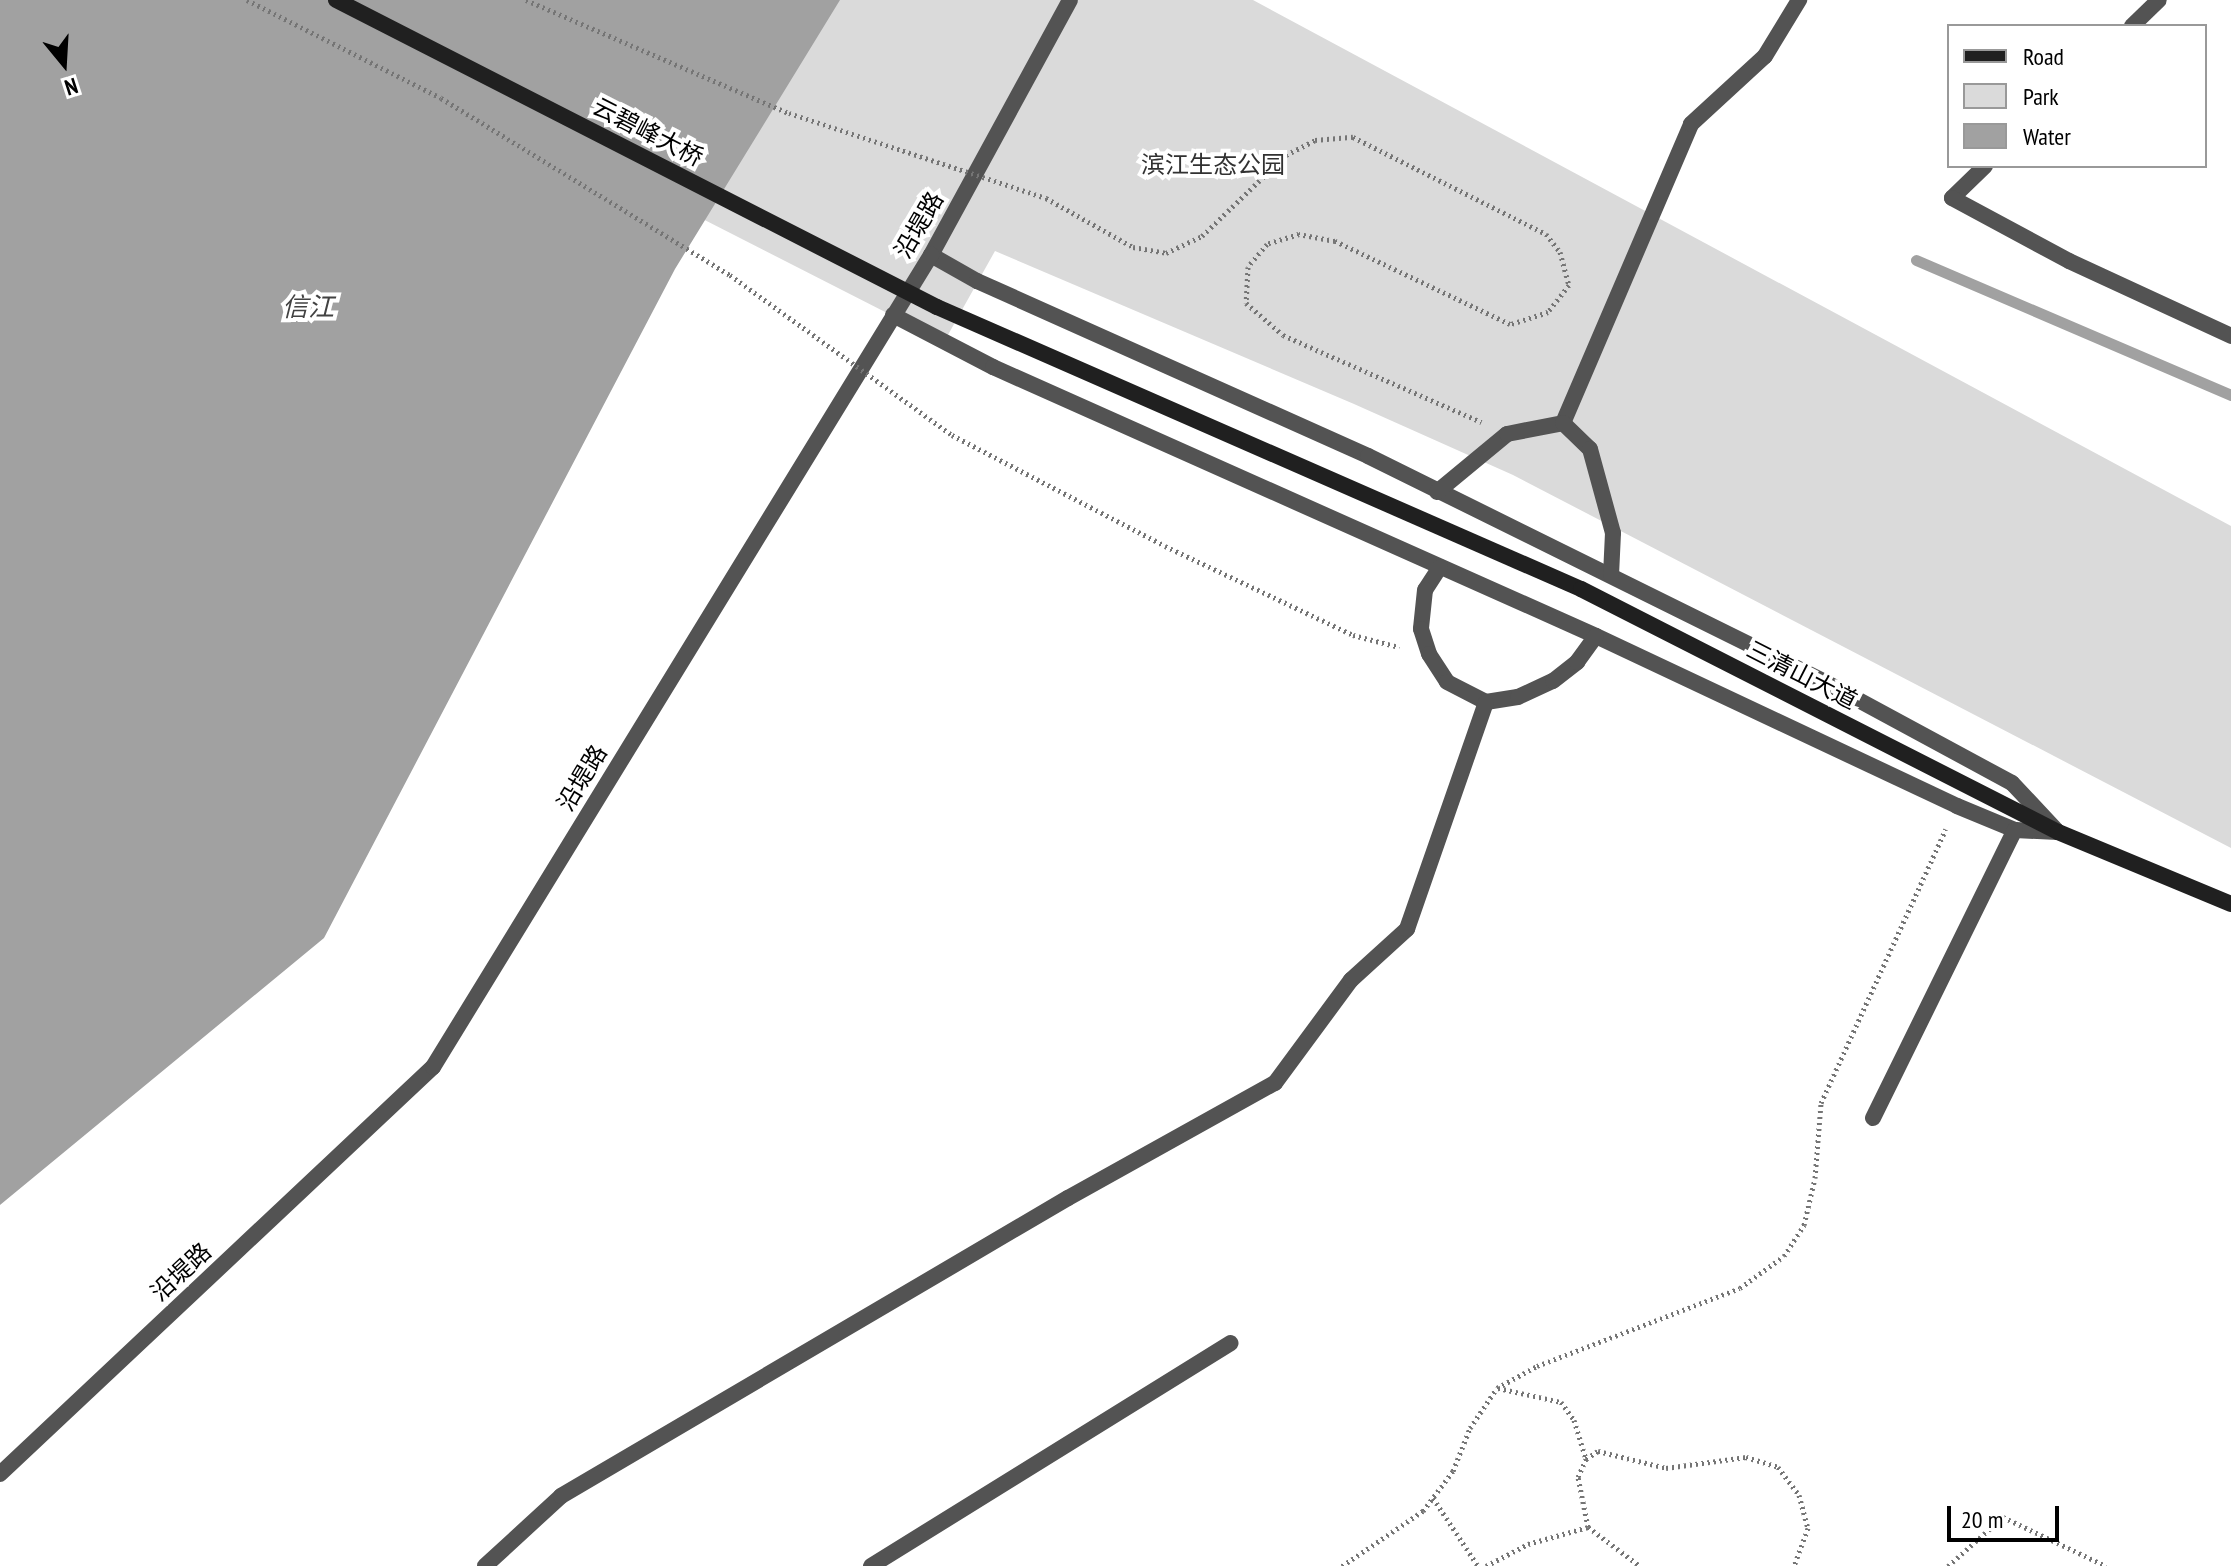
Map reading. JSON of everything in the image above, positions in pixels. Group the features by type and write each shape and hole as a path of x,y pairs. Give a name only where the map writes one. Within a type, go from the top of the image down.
{"main road":[{"name":"云碧峰大桥","path":"336,0 937,307 1350,490"},
{"name":"三清山大道","path":"1350,490 1581,589 2058,832 2231,904"}],"street":[{"name":"沿堤路","path":"0,1474 433,1067 931,255 1070,0"},
{"path":"1563,423 1691,124 1765,56 1799,0"},
{"path":"2134,24 2159,0"},
{"path":"1983,168 1952,198 2069,261 2231,336"},
{"path":"931,255 1611,575 2012,783 2058,832"},
{"path":"893,315 993,367 1596,636 1957,806 2015,830 2058,832"},
{"path":"1437,492 1507,434 1563,423"},
{"path":"1563,423 1590,449 1613,533 1611,575"},
{"path":"1440,567 1425,590 1421,629 1429,654 1447,682 1486,702 1518,697 1553,681 1577,662 1596,636"},
{"path":"485,1566 561,1496 1068,1198 1275,1083 1351,980 1407,929 1486,702"},
{"path":"1873,1118 2015,830"},
{"path":"871,1566 1231,1343"}],"path":[{"path":"247,0 441,98 730,275 952,435 1165,546 1353,635 1429,654"},
{"path":"526,0 789,113 1046,198 1133,247 1166,253 1202,236 1286,155 1315,140 1353,137 1546,234 1560,252 1569,285 1548,312 1510,324 1335,241 1299,234 1267,244 1248,267 1246,303 1283,335 1507,434"},
{"path":"1342,1566 1385,1540 1433,1498 1497,1388 1537,1366 1740,1288 1784,1256 1804,1225 1815,1178 1821,1103 1957,806"},
{"path":"1497,1388 1561,1402 1574,1420 1586,1459 1578,1496 1588,1527 1640,1566"},
{"path":"1586,1459 1598,1451 1611,1452 1666,1468 1746,1457 1778,1467 1799,1495 1808,1528 1794,1566"},
{"path":"1433,1498 1478,1566"},
{"path":"1948,1566 2003,1517 2106,1566"},
{"path":"1486,1566 1539,1539 1588,1527"}],"green space":[{"name":"滨江生态公园","path":"273,0 1253,0 2231,526 2231,848 1513,475 1354,404 995,251 944,342"}],"water":[{"name":"信江","path":"0,0 840,0 675,269 324,938 0,1205"}],"waterway":[{"path":"1916,260 2231,395"}]}
